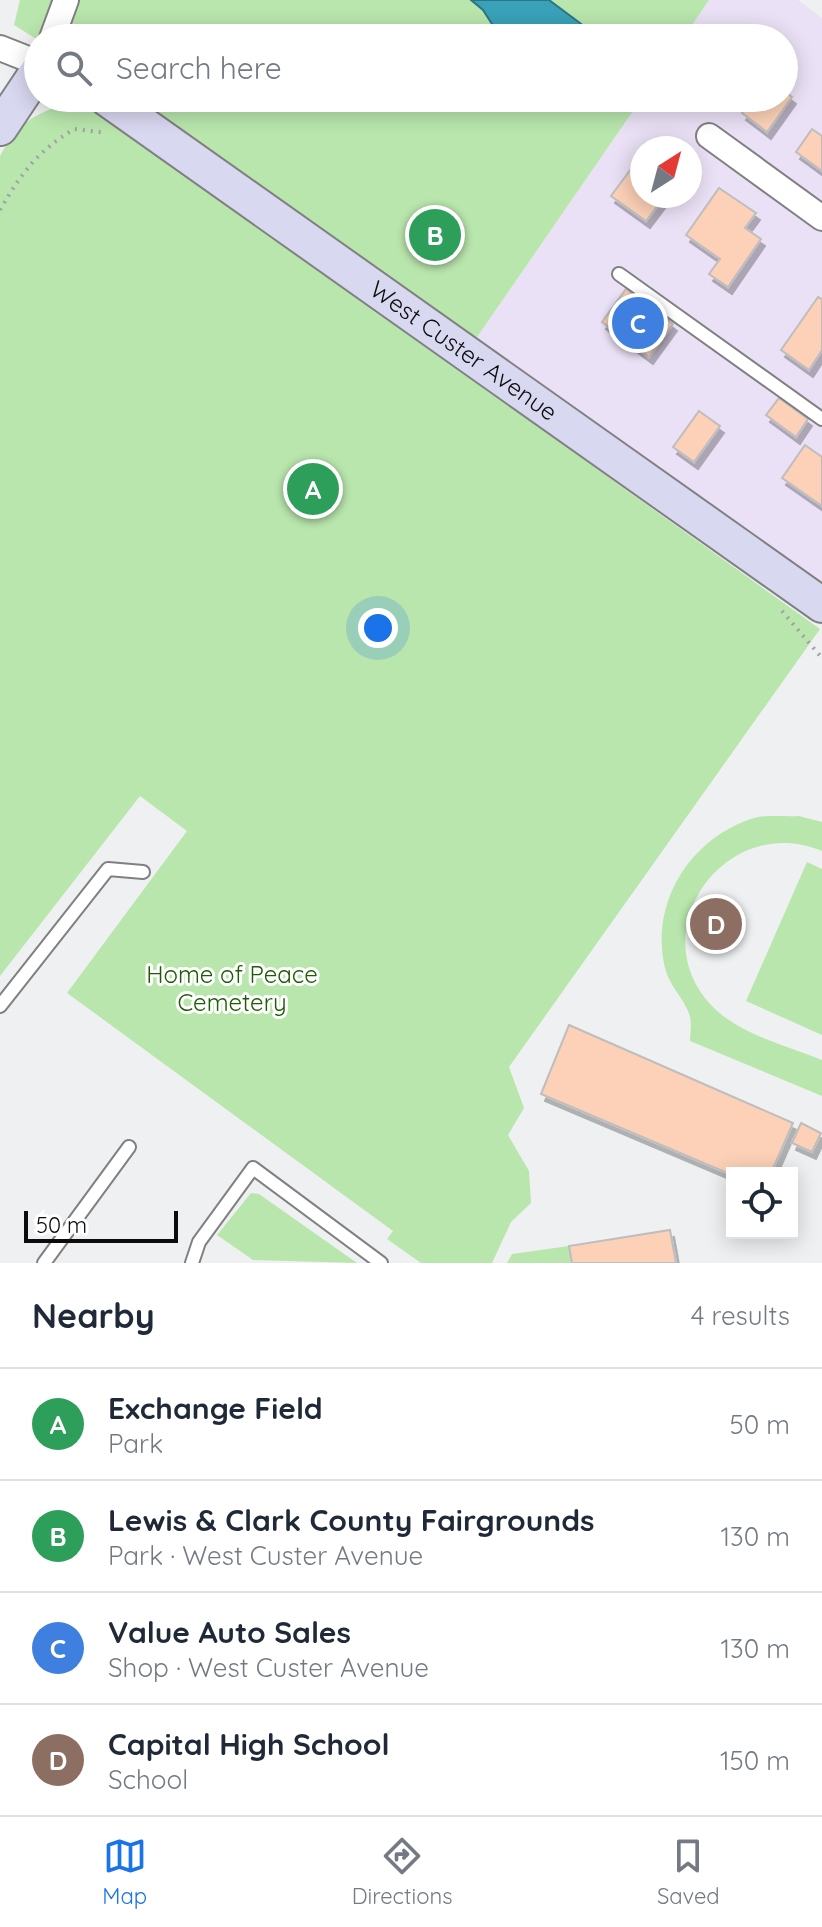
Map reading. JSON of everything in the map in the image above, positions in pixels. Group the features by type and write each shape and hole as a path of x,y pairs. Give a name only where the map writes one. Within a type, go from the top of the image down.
{"main road":[{"path":"0,128 24,92"},
{"name":"West Custer Avenue","path":"126,112 822,605"}],"street":[{"path":"57,24 66,0"},
{"path":"0,48 24,57"},
{"path":"709,136 822,218"}],"lane":[{"path":"619,274 822,419"},
{"path":"0,1006 108,869 143,872"},
{"path":"44,1263 129,1147"},
{"path":"192,1263 199,1242 253,1168 381,1263"}],"path":[{"path":"0,210 20,176 42,149 74,129 105,132 116,138"},
{"path":"777,607 822,658"}],"shaded area":[{"path":"709,0 798,0 822,18 822,590 473,343 632,112 798,112 798,24 693,24"}],"green space":[{"path":"20,0 709,0 693,24 24,24 24,31 14,25"},
{"name":"Home of Peace Cemetery","path":"44,112 92,112 123,129 820,629 509,1067 524,1108 508,1135 529,1171 531,1203 511,1222 492,1263 421,1263 387,1239 393,1231 67,993 187,831 140,796 0,976 0,156 13,135"},
{"path":"149,112 632,112 473,343"},
{"path":"799,816 822,822 822,851 787,843 754,848 726,863 704,885 690,913 685,945 692,976 712,1006 723,1016 750,1032 822,1060 822,1096 690,1041 690,1017 667,975 662,944 663,921 669,899 692,859 709,842 756,817"},
{"path":"807,862 822,869 822,1035 746,1001"},
{"path":"251,1193 259,1194 357,1263 253,1260 217,1235"},
{"path":"569,1246 572,1263 507,1263 512,1254"}],"water":[{"path":"471,0 549,0 581,24 492,24 483,10"}],"building":[{"path":"743,112 781,112 767,132"},
{"path":"812,129 822,136 822,171 796,152"},
{"path":"630,170 630,208 656,208 646,221 611,196"},
{"path":"719,188 756,213 745,228 761,239 728,287 709,274 720,259 686,235"},
{"path":"626,289 673,324 649,357 602,322"},
{"path":"818,297 822,299 822,350 809,370 781,350"},
{"path":"779,398 808,419 796,437 766,415"},
{"path":"699,411 720,426 694,462 673,447"},
{"path":"805,445 822,457 822,506 782,478"},
{"path":"569,1025 793,1123 774,1167 726,1167 726,1172 541,1094"},
{"path":"801,1123 821,1133 812,1152 792,1143"},
{"path":"670,1230 676,1263 572,1263 569,1246"}],"place":[{"name":"Lewis & Clark County Fairgrounds","path":"435,235"},
{"name":"Value Auto Sales","path":"638,323"},
{"name":"Exchange Field","path":"313,489"},
{"name":"Capital High School","path":"716,924"}]}
